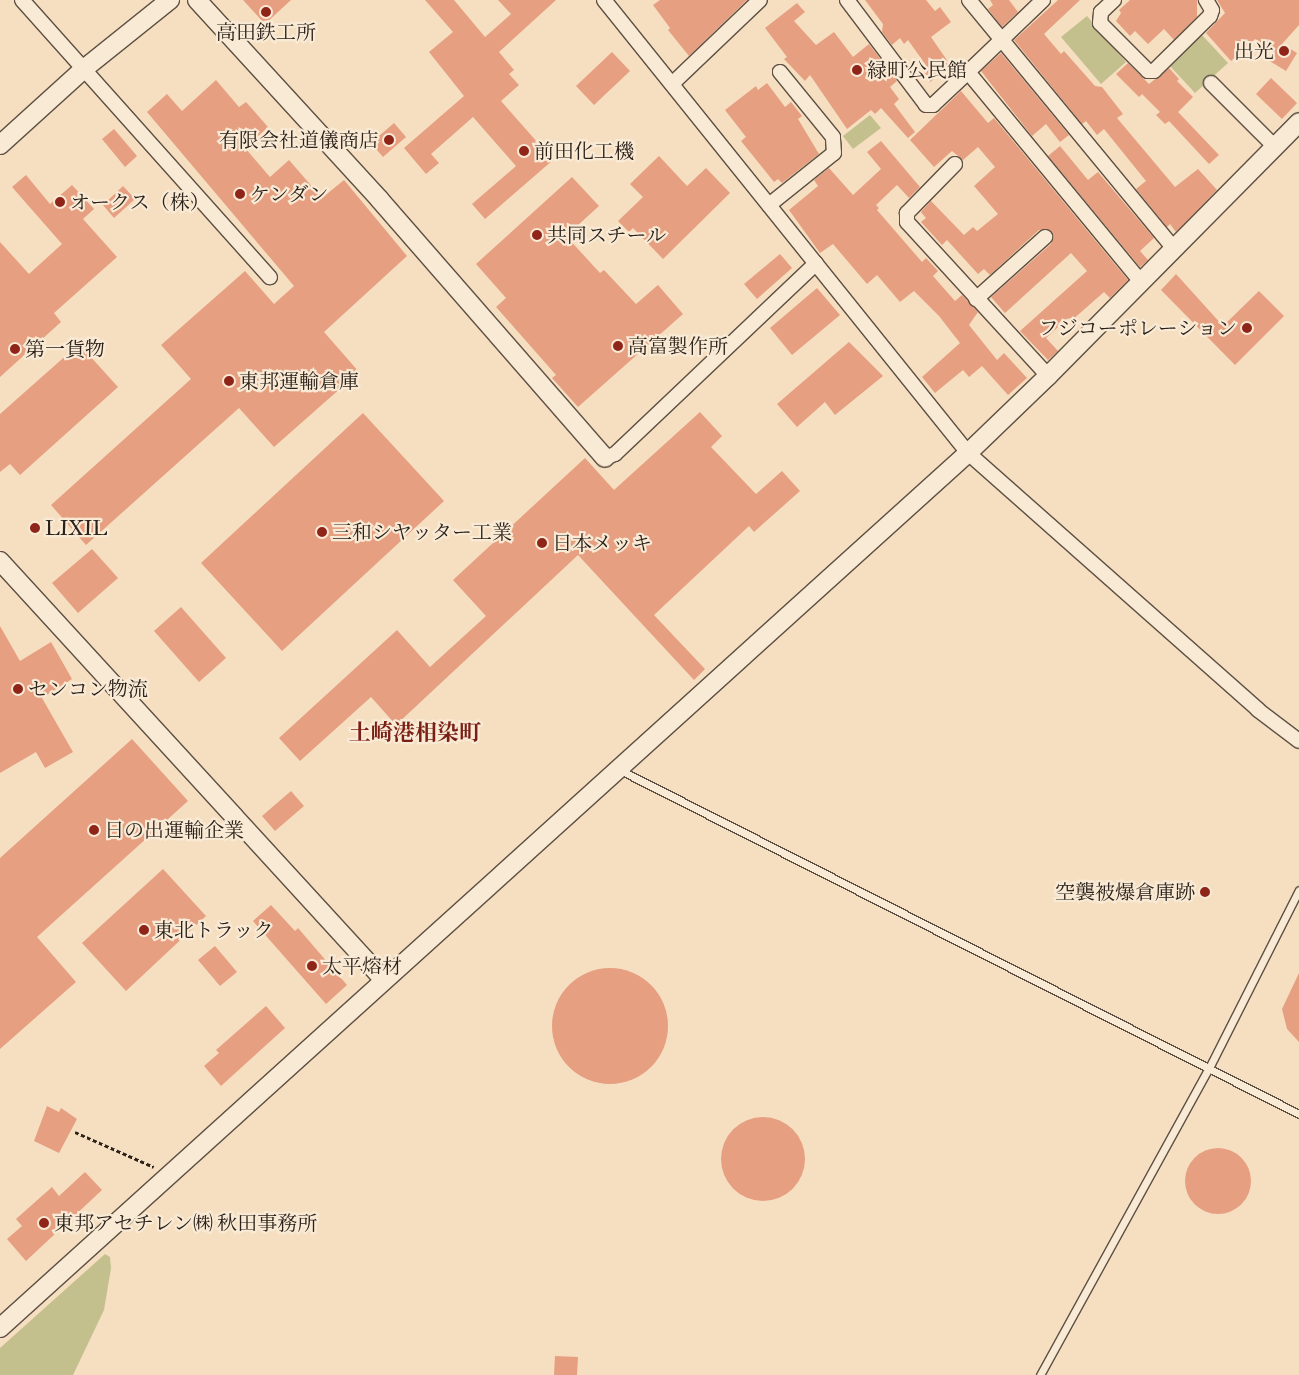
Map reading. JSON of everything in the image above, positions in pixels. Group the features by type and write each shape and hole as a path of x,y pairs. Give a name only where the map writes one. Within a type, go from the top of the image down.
{"street":[{"path":"22,0 86,68 270,277"},
{"path":"0,145 86,68 170,0"},
{"path":"197,0 380,200 605,458 614,454 816,263"},
{"path":"604,0 673,83 968,453 1258,710 1299,741"},
{"path":"673,83 760,0"},
{"path":"847,0 926,105 933,105 1043,0"},
{"path":"969,0 1174,249"},
{"path":"1114,0 1101,12 1100,22 1148,71 1154,71 1210,16 1212,10 1206,0"},
{"path":"769,205 834,153 833,137 780,72"},
{"path":"968,72 1141,282"},
{"path":"1210,83 1274,146"},
{"path":"0,1328 968,453 1048,376 1299,122"},
{"path":"955,164 907,213 907,222 1048,376"},
{"path":"976,299 1045,237"},
{"path":"0,561 384,980"}],"lane":[{"path":"619,770 1299,1114"},
{"path":"1040,1375 1209,1068 1299,890"}],"path":[{"path":"75,1132 170,1174"}],"shaded area":[{"path":"1087,16 1126,62 1101,84 1061,37"},
{"path":"1202,35 1228,63 1195,93 1169,65"},
{"path":"870,115 881,128 853,149 843,136"},
{"path":"105,1254 110,1257 111,1268 104,1310 73,1375 0,1375 0,1348"}],"building":[{"name":"高田鉄工所","path":"243,0 291,0 265,24"},
{"path":"425,0 454,0 485,37 511,14 498,0 556,0 499,52 514,70 509,74 519,85 501,101 553,160 485,219 472,204 516,166 473,117 431,154 439,163 426,174 404,148 464,96 429,52 453,32"},
{"path":"660,0 747,0 689,56 668,30 670,28 653,5"},
{"path":"865,0 926,0 935,11 940,7 951,22 931,37 951,66 930,82 922,72 928,68 908,40 904,44 900,38 892,45 882,32 883,24"},
{"path":"990,0 1009,0 1018,12 1002,27 988,9 993,5"},
{"path":"1058,0 1080,0 1044,34 1061,54 1064,51 1095,86 1102,87 1123,114 1117,118 1175,187 1198,169 1217,190 1176,232 1170,224 1167,227 1136,189 1146,181 1104,129 1097,135 1086,121 1082,124 1014,40"},
{"path":"1130,0 1197,0 1197,17 1174,40 1164,29 1148,44 1135,31 1130,36 1116,21 1121,13 1119,10"},
{"path":"1217,0 1299,0 1299,25 1282,44 1297,53 1286,71 1268,60 1273,50 1255,39 1231,61 1206,33 1225,13"},
{"path":"797,3 805,12 794,21 816,45 834,32 853,57 869,44 897,81 890,87 899,99 894,104 915,132 908,138 881,108 875,114 871,110 847,129 810,75 805,81 784,59 787,57 765,28"},
{"path":"612,52 630,71 594,105 576,86"},
{"path":"1001,53 1069,135 1060,142 1046,124 1032,136 981,71"},
{"path":"1128,63 1149,84 1169,68 1179,79 1177,81 1193,97 1178,112 1219,155 1209,164 1169,121 1165,124 1156,115 1160,112 1142,94 1139,97 1116,74"},
{"path":"1271,78 1297,103 1282,119 1256,94"},
{"path":"216,80 239,107 246,102 268,127 245,148 270,177 289,160 322,198 344,180 407,256 324,332 359,372 274,447 239,408 86,545 51,505 191,379 161,345 245,271 274,304 294,286 147,112 167,94 182,111"},
{"path":"767,83 785,107 791,102 802,116 798,119 819,154 782,183 778,179 774,182 741,141 746,137 725,110 756,86 758,90"},
{"path":"961,91 988,123 994,118 1128,280 1110,298 1104,292 1071,321 1068,318 1046,338 1058,351 1048,360 1020,331 1087,271 1071,253 1005,313 991,297 1051,244 1054,236 1051,231 1039,230 990,275 984,269 978,274 947,240 942,245 921,222 926,218 921,212 931,201 964,235 973,227 977,231 998,214 974,186 995,167 978,147 963,160 952,151 934,167 910,140"},
{"name":"有限会社道儀商店","path":"394,123 406,137 383,157 371,143"},
{"path":"114,129 137,156 125,167 102,139"},
{"path":"881,141 920,187 909,198 897,185 876,205 879,208 877,210 922,262 926,258 938,271 933,276 955,301 962,295 978,312 969,325 997,360 1004,353 1027,378 1008,395 982,366 969,377 963,370 935,393 922,377 960,343 939,316 914,291 900,302 877,275 867,284 833,244 820,253 789,210 818,186 814,180 829,168 853,195 881,169 867,152"},
{"path":"1060,146 1088,180 1098,172 1154,238 1140,251 1148,260 1140,267 1048,156"},
{"path":"659,156 687,186 706,168 730,193 663,259 633,228 629,232 618,221 643,197 630,184"},
{"path":"26,175 50,204 72,185 94,209 83,219 117,257 54,313 61,322 0,377 0,242 29,274 62,244 12,187"},
{"path":"572,177 599,206 566,236 600,273 604,270 636,304 658,285 683,314 578,407 552,378 556,375 496,307 506,298 476,264"},
{"path":"123,186 135,199 114,218 103,205"},
{"path":"780,254 792,268 757,299 744,284"},
{"name":"フジコーポレーション","path":"1176,274 1223,326 1259,291 1284,316 1235,365 1161,290"},
{"path":"817,288 840,315 792,355 770,328"},
{"path":"849,342 883,376 835,415 825,402 797,427 777,404"},
{"path":"79,344 118,387 20,475 10,464 0,472 0,414"},
{"path":"700,412 722,436 711,447 756,494 782,471 800,491 754,532 749,526 654,615 705,669 694,680 578,555 396,725 371,697 300,761 279,738 397,630 430,667 486,616 453,580 585,458 614,490"},
{"name":"三和シヤッター工業","path":"363,413 444,501 282,651 201,563"},
{"path":"92,549 118,578 78,613 52,583"},
{"path":"181,607 226,658 199,682 154,631"},
{"name":"センコン物流","path":"0,626 20,661 51,642 72,679 42,698 73,752 45,768 36,752 0,773"},
{"name":"日の出運輸企業","path":"132,739 188,801 37,937 76,982 0,1049 0,858"},
{"path":"291,791 304,806 275,831 262,816"},
{"name":"東北トラック","path":"163,869 206,916 126,991 82,943"},
{"name":"太平熔材","path":"271,905 295,931 298,928 347,985 326,1004 253,921"},
{"path":"215,946 237,972 220,986 198,960"},
{"path":"610,968 632,972 651,985 664,1004 668,1026 664,1048 651,1067 632,1080 610,1084 588,1080 569,1067 556,1048 552,1026 556,1004 569,985 588,972"},
{"path":"1299,973 1299,1042 1287,1029 1282,1009"},
{"path":"266,1006 285,1028 221,1086 204,1066 219,1053 216,1050"},
{"path":"47,1106 59,1112 61,1108 77,1119 59,1153 34,1141"},
{"path":"763,1117 779,1120 793,1129 802,1143 805,1159 802,1175 793,1189 779,1198 763,1201 747,1198 733,1189 724,1175 721,1159 724,1143 733,1129 747,1120"},
{"path":"1211,1148 1225,1148 1237,1153 1246,1162 1251,1174 1249,1194 1242,1205 1225,1214 1211,1214 1199,1209 1190,1200 1185,1188 1185,1174 1190,1162 1199,1153"},
{"name":"東邦アセチレン㈱ 秋田事務所","path":"85,1172 102,1190 26,1261 7,1239 22,1226 16,1219 52,1187 59,1196"},
{"path":"555,1356 578,1357 577,1375 554,1375"}],"place":[{"name":"高田鉄工所","path":"266,12"},
{"name":"出光","path":"1284,51"},
{"name":"緑町公民館","path":"857,70"},
{"name":"有限会社道儀商店","path":"389,140"},
{"name":"前田化工機","path":"524,151"},
{"name":"ケンダン","path":"240,194"},
{"name":"オークス（株）","path":"60,202"},
{"name":"共同スチール","path":"537,235"},
{"name":"フジコーポレーション","path":"1247,328"},
{"name":"高富製作所","path":"618,346"},
{"name":"第一貨物","path":"15,349"},
{"name":"東邦運輸倉庫","path":"229,381"},
{"name":"LIXIL","path":"35,528"},
{"name":"三和シヤッター工業","path":"322,532"},
{"name":"日本メッキ","path":"542,543"},
{"name":"センコン物流","path":"18,689"},
{"name":"日の出運輸企業","path":"94,830"},
{"name":"空襲被爆倉庫跡","path":"1205,892"},
{"name":"東北トラック","path":"144,930"},
{"name":"太平熔材","path":"312,966"},
{"name":"東邦アセチレン㈱ 秋田事務所","path":"44,1223"}],"district":[{"name":"土崎港相染町","path":"415,733"}]}
